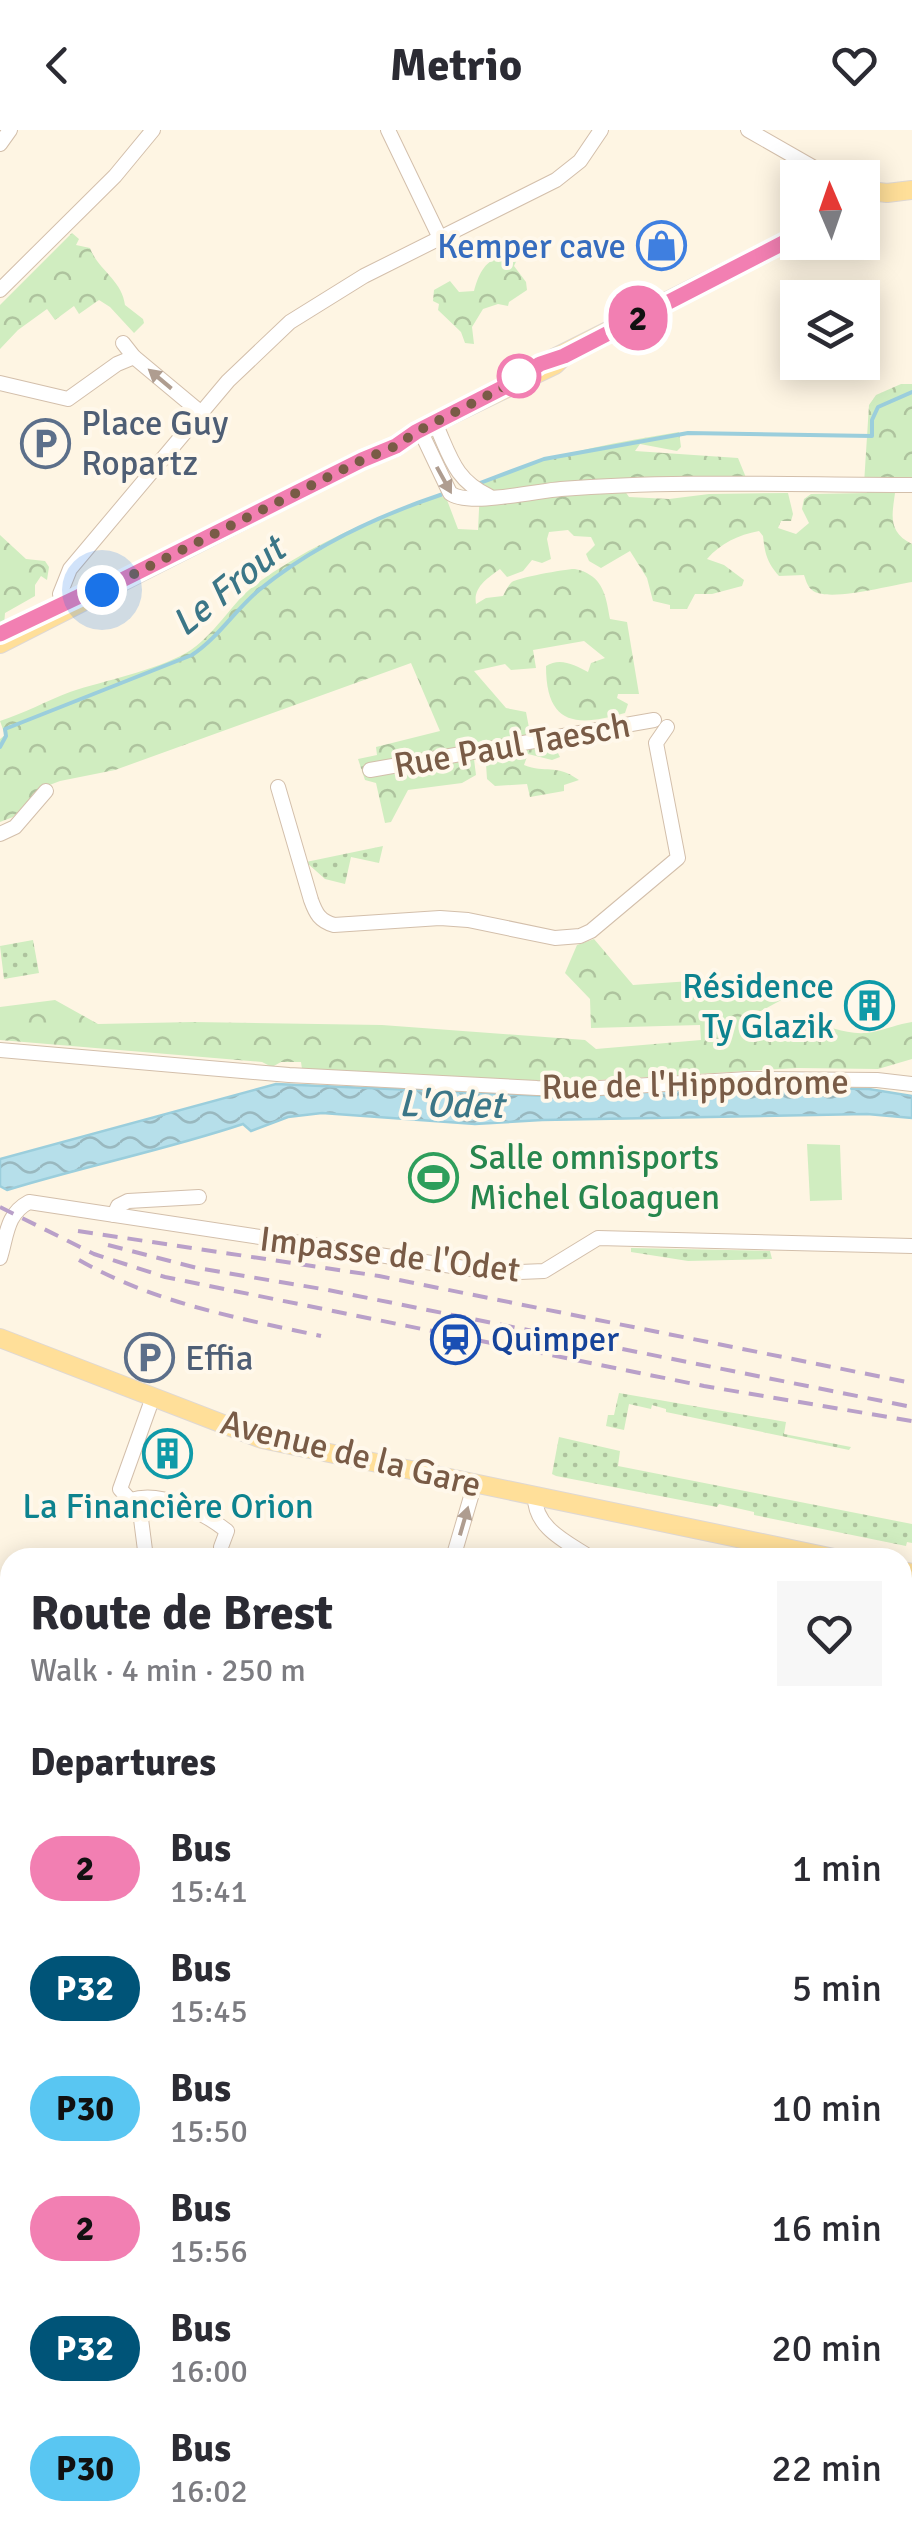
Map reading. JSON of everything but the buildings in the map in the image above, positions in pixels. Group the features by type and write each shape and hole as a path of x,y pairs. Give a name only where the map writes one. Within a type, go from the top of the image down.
{"main road":[{"path":"0,634 102,590 396,446 780,245"},
{"path":"0,644 65,607"},
{"name":"Avenue de la Gare","path":"0,1338 262,1439 767,1548"}],"street":[{"path":"0,144 10,130"},
{"path":"0,290 115,176 153,130"},
{"path":"388,130 440,238"},
{"path":"65,607 61,586 70,569 247,360 306,311 341,288 566,174 586,154 601,130"},
{"path":"747,132 794,159"},
{"path":"123,343 134,357 200,412"},
{"path":"0,383 72,398 117,364 134,357"},
{"path":"423,429 453,496 466,500 665,484 912,485"},
{"name":"Rue Paul Taesch","path":"278,787 316,915 334,926 412,918 468,920 568,938 591,930 678,858 656,743 661,724 370,770"},
{"path":"0,834 15,827 46,791"},
{"name":"Rue de l'Hippodrome","path":"0,1050 302,1076 536,1088 748,1079 912,1084"},
{"path":"114,1215 118,1206 128,1201 199,1198"},
{"name":"Impasse de l'Odet","path":"0,1258 10,1221 29,1202 498,1273 544,1271 598,1238 912,1246"},
{"path":"145,1548 140,1515 131,1500 120,1492 120,1485 153,1397"},
{"path":"456,1548 474,1483"},
{"path":"535,1496 536,1510 544,1525 577,1548"},
{"path":"131,1500 164,1500 215,1522 227,1531 221,1547"}],"green space":[{"path":"72,233 79,239 76,245 90,248 119,289 125,305 144,323 134,333 99,300 79,314 74,306 55,320 47,309 0,349 0,305"},
{"path":"514,243 520,253 514,266 527,290 508,306 498,304 483,309 472,327 474,344 465,343 461,332 438,310 439,304 433,301 434,290 450,281 459,292 474,291 486,266 500,257 491,249"},
{"path":"901,384 912,384 912,483 896,484 893,518 897,532 912,544 912,582 845,594 820,594 810,588 804,575 779,576 769,562 759,531 730,540 707,559 724,565 744,580 742,586 695,594 687,609 670,609 670,605 653,601 647,578 630,551 601,568 589,561 586,554 595,545 591,537 574,536 568,530 549,532 551,559 542,563 532,560 523,571 507,577 500,569 482,583 476,604 503,596 516,580 579,570 599,583 610,619 627,622 639,694 618,694 617,698 628,704 625,713 579,720 558,711 552,701 546,666 562,662 588,672 591,663 605,658 584,641 533,650 536,668 511,670 505,664 474,671 506,708 526,712 530,733 527,737 535,745 555,747 560,757 552,760 528,754 524,765 557,770 579,780 564,785 564,791 530,797 527,784 495,786 487,779 486,764 474,759 476,775 462,783 408,790 391,822 385,823 376,783 365,780 358,759 377,755 376,747 440,731 411,663 115,770 39,789 13,817 0,822 0,739 5,735 0,721 70,692 145,670 186,653 206,638 256,584 345,532 440,495 447,500 458,529 478,530 484,481 580,451 679,432 681,447 677,451 640,444 635,451 738,458 747,480 620,484 629,497 669,499 788,493 791,521 781,521 778,528 796,534 809,523 802,509 804,499 811,494 867,493 864,484 869,405 876,395"},
{"path":"0,535 26,559 45,561 49,567 47,580 41,576 35,585 35,596 5,613 4,626 0,628"},
{"path":"383,846 379,863 351,857 345,884 325,879 306,862"},
{"path":"594,939 633,985 705,980 729,996 783,986 785,998 748,1018 781,1032 818,1025 861,1033 912,1022 912,1059 878,1069 797,1068 529,1082 302,1069 301,1062 281,1062 272,1067 262,1062 0,1040 0,1007 55,1000 98,1024 382,1025 585,1040 596,1049 701,1040 700,1025 591,1028 590,999 565,973 577,945"},
{"path":"33,940 39,973 4,979 0,946"},
{"path":"807,1144 840,1145 842,1200 810,1201"},
{"path":"631,1248 770,1251 772,1259 688,1261 631,1252"},
{"path":"619,1393 786,1422 784,1434 851,1447 849,1450 666,1412 652,1405 651,1409 629,1404 624,1430 606,1426 608,1415 614,1415"},
{"path":"559,1437 620,1451 618,1466 912,1524 912,1543 907,1542 906,1546 754,1515 719,1504 717,1507 556,1476 552,1474"}],"water":[{"name":"L'Odet","path":"276,1084 570,1097 719,1087 869,1089 912,1096 912,1118 867,1114 475,1124 322,1113 288,1117 251,1131 243,1124 7,1190 0,1186 0,1159"}],"waterway":[{"name":"Le Frout","path":"480,483 544,459 688,433 872,436 872,420 878,407 912,392"},
{"name":"Le Frout","path":"0,747 5,729 192,655 259,590 301,560 370,522 443,494"}],"railway":[{"path":"0,1207 94,1254 165,1277 704,1386 912,1421"},
{"path":"78,1231 379,1276 912,1383"},
{"path":"108,1245 197,1268 328,1290 912,1407"},
{"path":"79,1260 167,1298 321,1336"}],"bus line":[{"name":"2","path":"0,634 63,603 102,590 396,446 540,364 564,356 780,245"}],"place":[{"name":"Kemper cave","path":"661,246"},
{"name":"Place Guy Ropartz","path":"46,443"},
{"name":"Résidence Ty Glazik","path":"869,1006"},
{"name":"Salle omnisports Michel Gloaguen","path":"434,1177"},
{"name":"Quimper","path":"456,1339"},
{"name":"Effia","path":"150,1358"},
{"name":"La Financière Orion","path":"168,1454"}],"route":[{"path":"102,590 396,446 519,376"}]}
